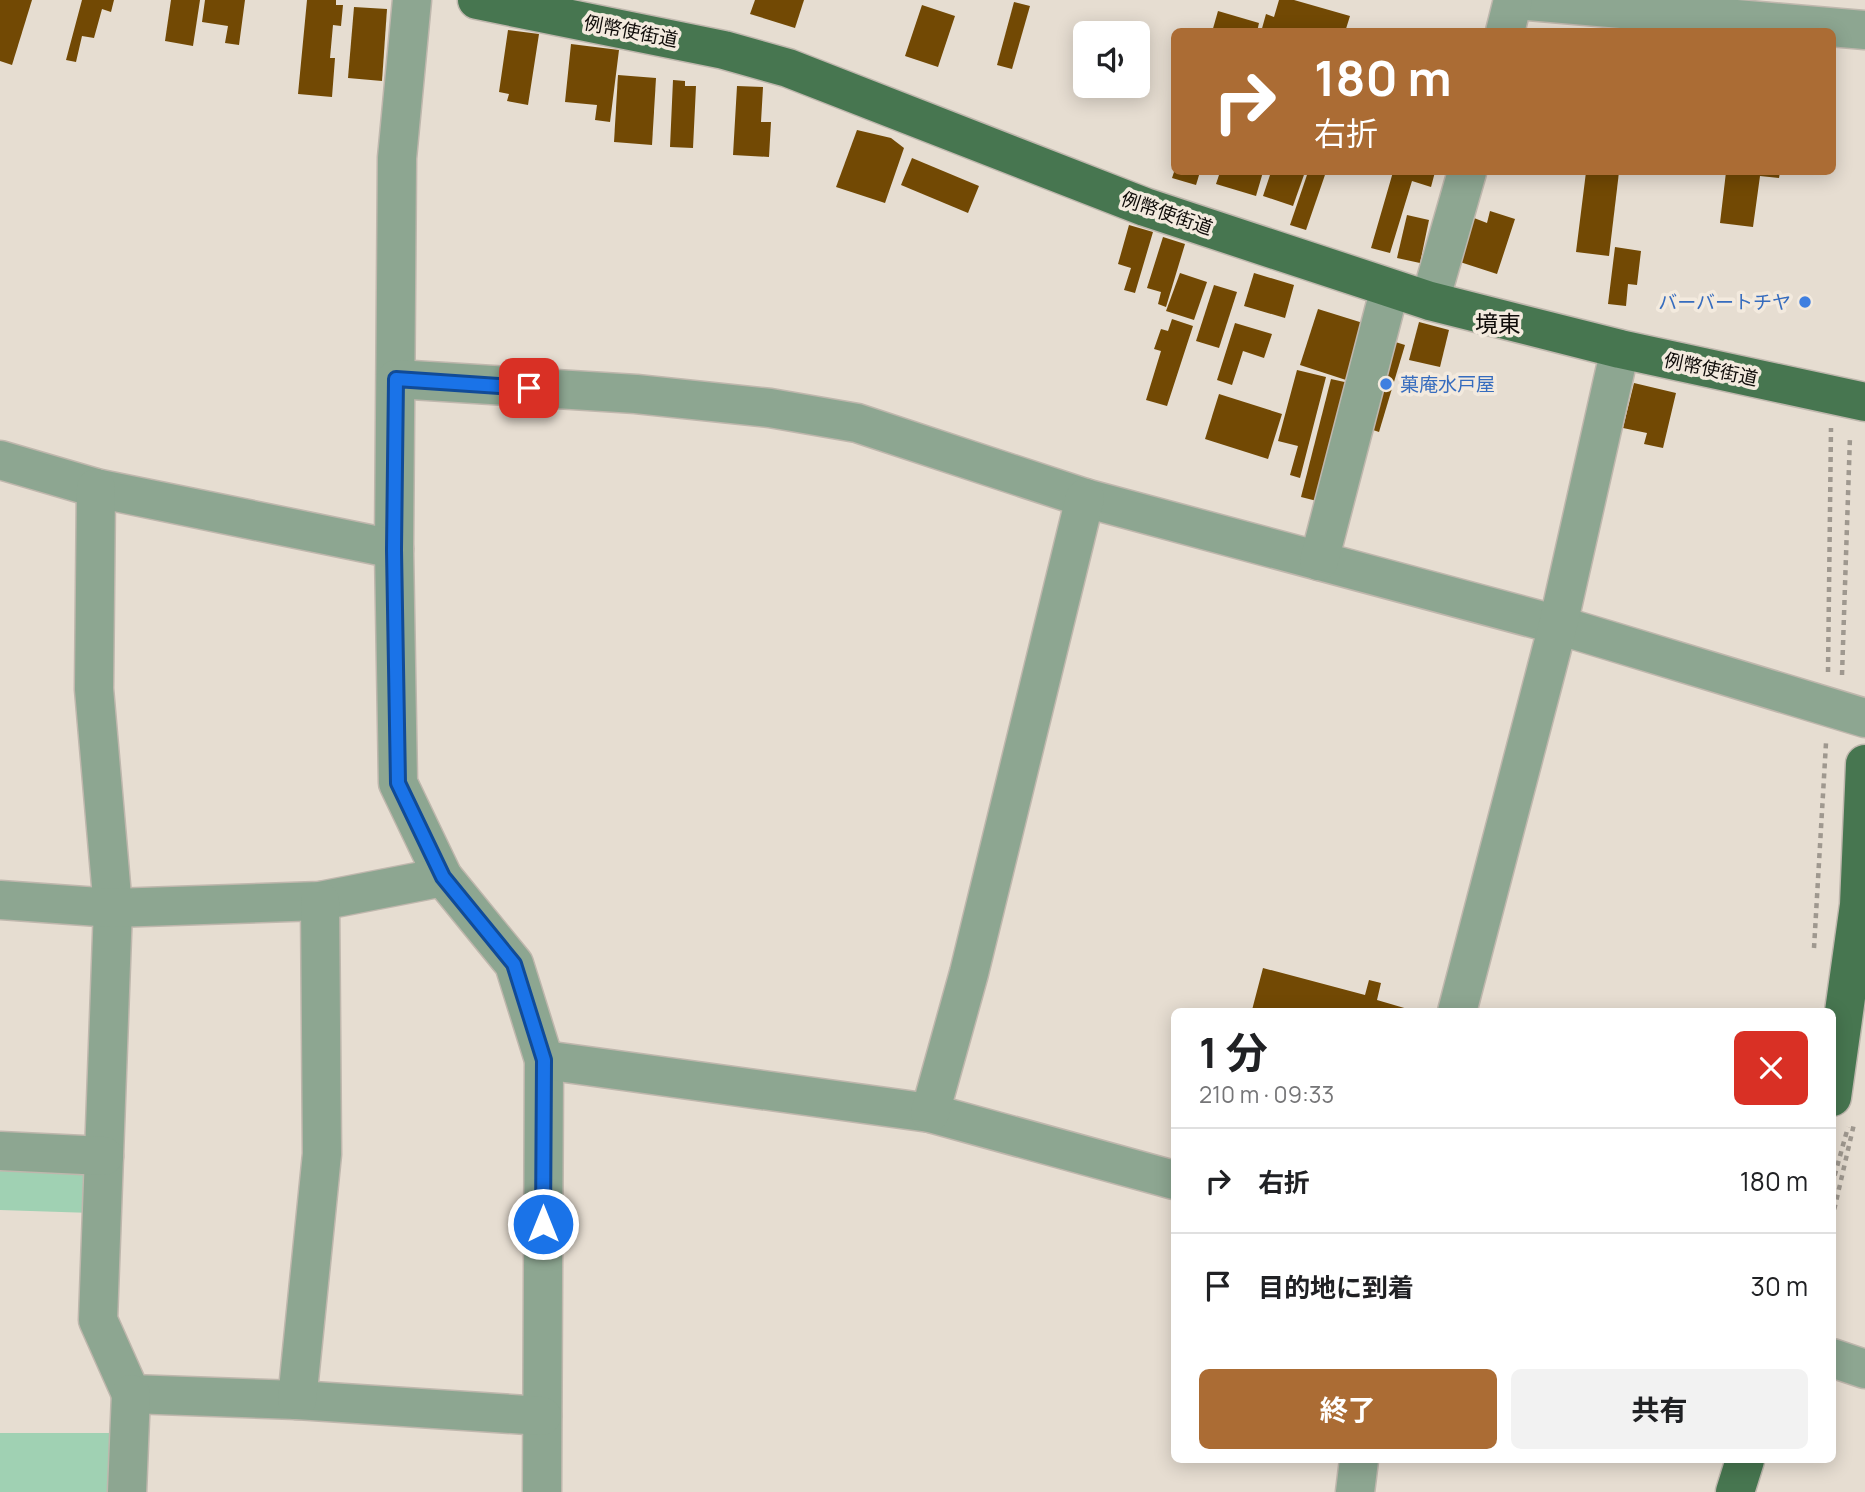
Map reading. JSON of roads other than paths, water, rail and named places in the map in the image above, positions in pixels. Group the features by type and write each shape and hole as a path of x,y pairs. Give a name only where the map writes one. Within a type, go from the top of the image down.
{"main road":[{"name":"例幣使街道","path":"477,0 724,50 788,68 1145,207 1430,300 1620,349 1865,402"},
{"path":"1845,1104 1859,905 1865,764"},
{"path":"1735,1492 1744,1463"}],"street":[{"path":"412,0 397,158 394,550 398,783 443,877 514,964 544,1060 542,1492"},
{"path":"1506,28 1514,0 1865,30"},
{"path":"1430,300 1466,175"},
{"path":"1319,561 1385,307"},
{"path":"1458,1008 1559,625 1620,349"},
{"path":"396,379 636,394 770,408 845,421 1085,498 1559,625 1865,718"},
{"path":"0,460 96,488 394,550"},
{"path":"96,488 94,689 113,908 98,1320 131,1394 127,1492"},
{"path":"930,1113 969,973 1085,498"},
{"path":"0,900 113,908 320,901 443,877"},
{"path":"297,1400 322,1154 320,901"},
{"path":"544,1060 930,1113 1171,1179"},
{"path":"0,1151 104,1156"},
{"path":"1836,1359 1865,1369"},
{"path":"131,1394 297,1400 542,1416"},
{"path":"1355,1492 1359,1463"}],"place":[{"name":"バーバートチヤ","path":"1805,302"},
{"name":"菓庵水戸屋","path":"1386,384"}],"district":[{"name":"境東","path":"1498,323"}]}
